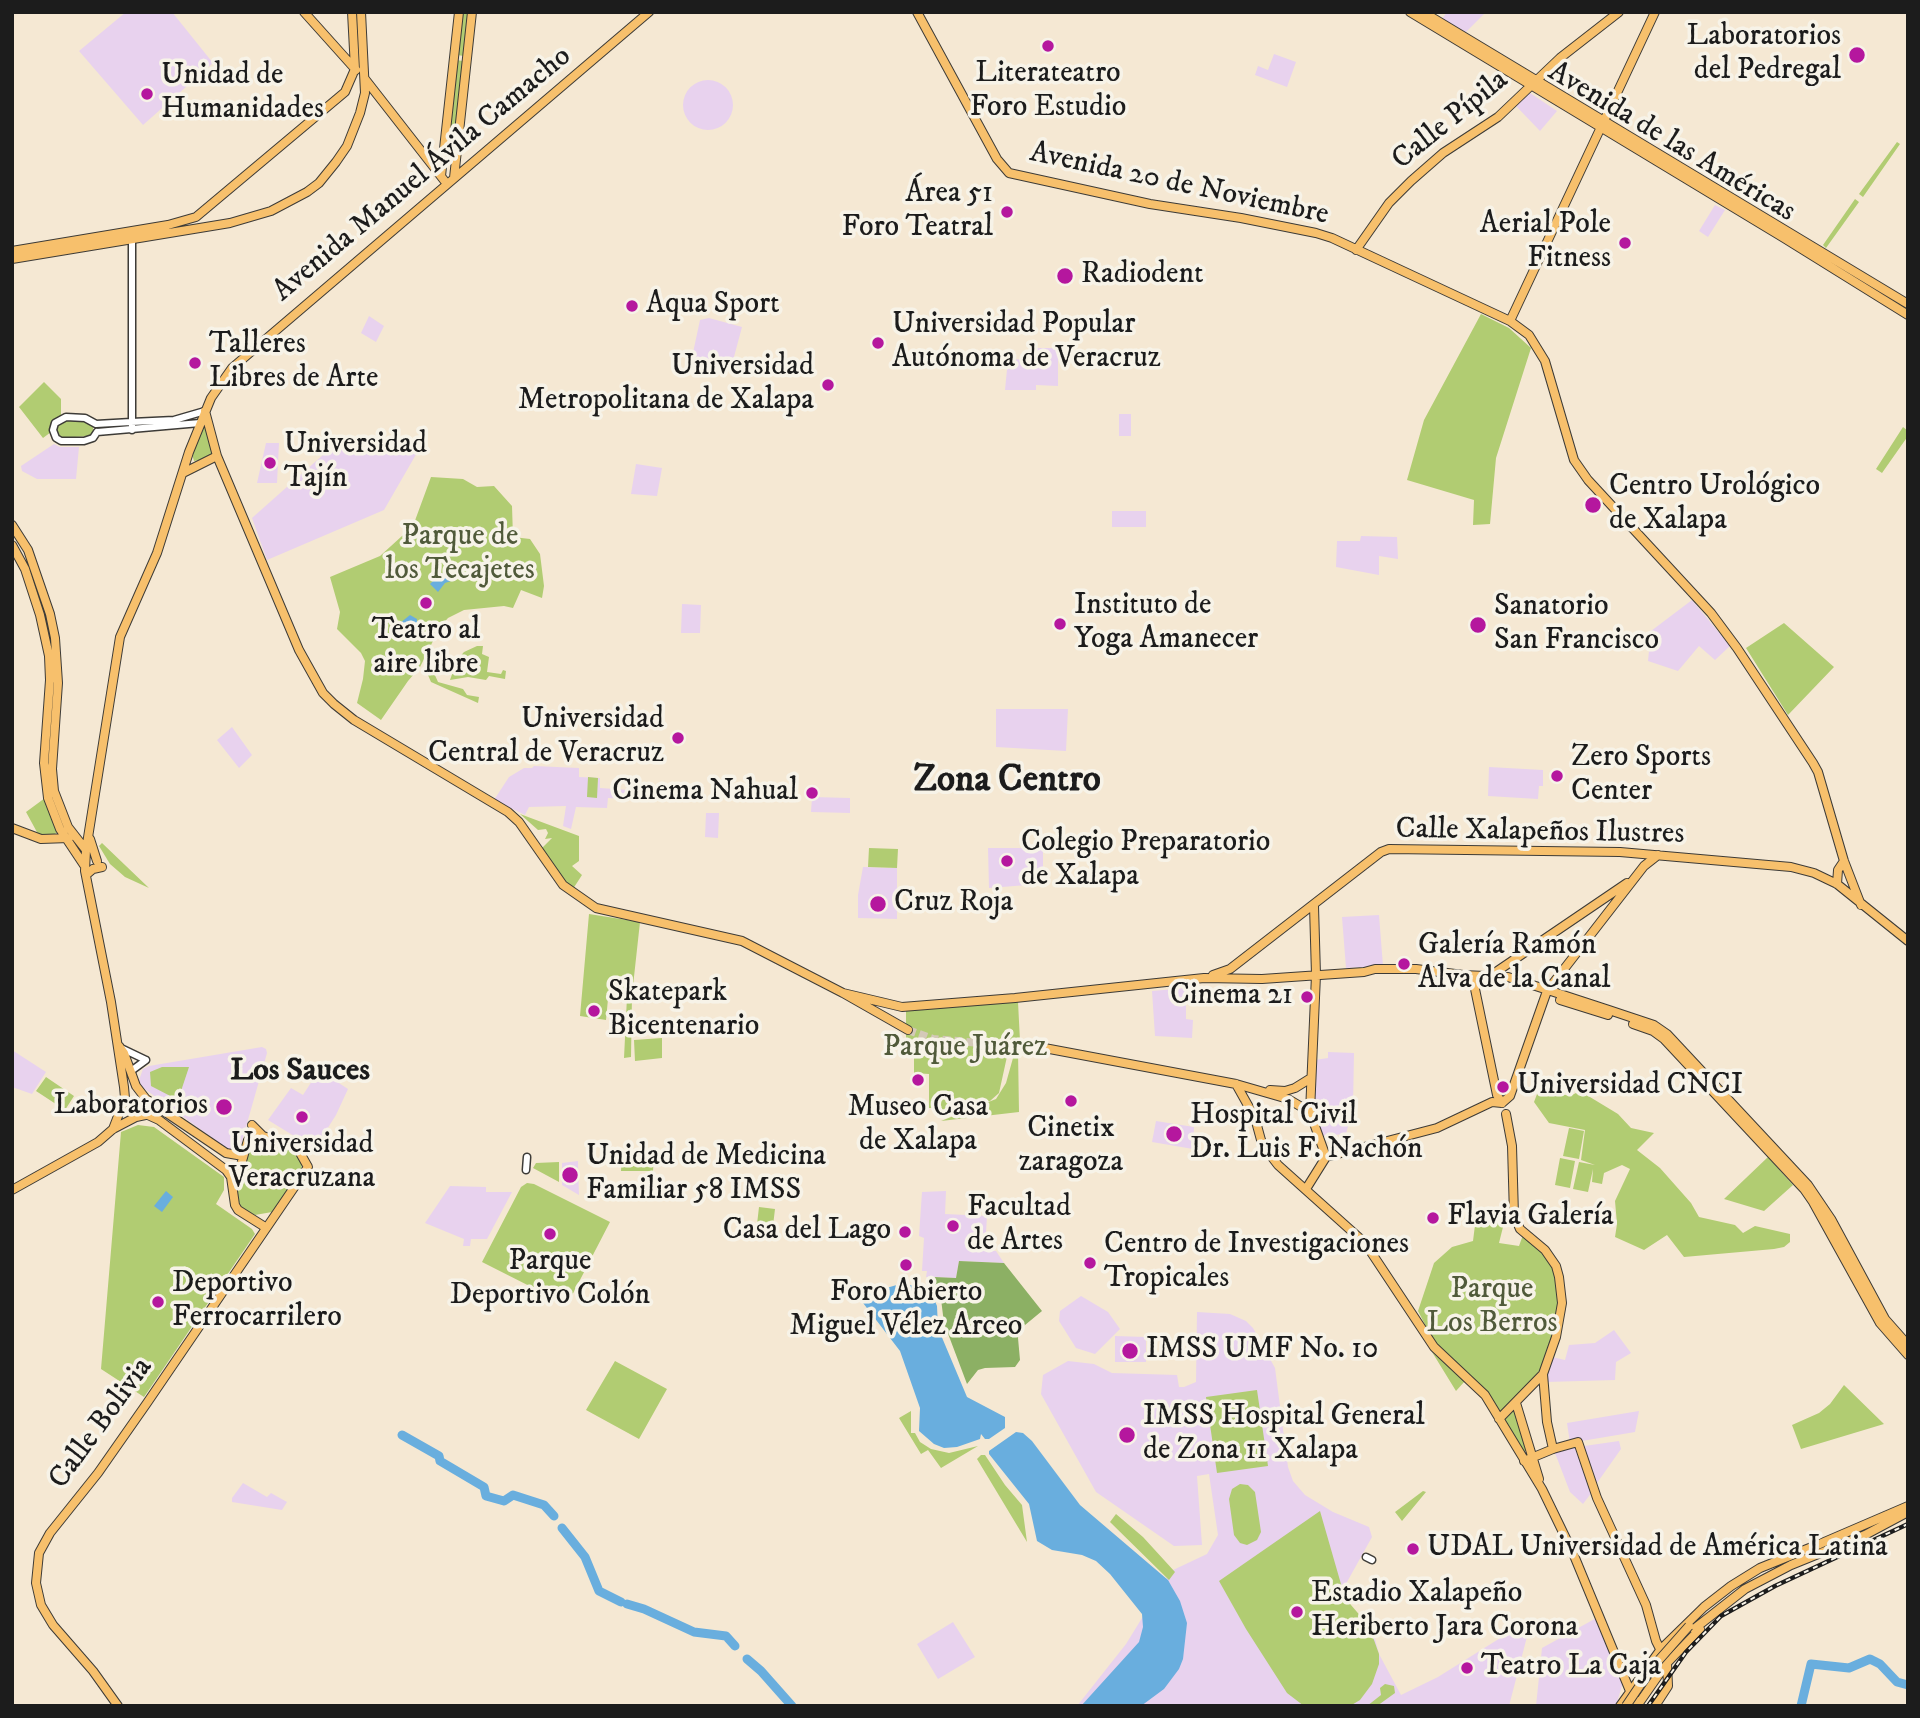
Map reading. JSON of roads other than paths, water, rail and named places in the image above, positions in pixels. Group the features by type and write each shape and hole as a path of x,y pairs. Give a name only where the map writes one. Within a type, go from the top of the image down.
{"main road":[{"path":"304,12 365,79 447,184 456,160 472,12"},
{"path":"12,250 188,221 204,210 345,92 355,68 352,12"},
{"path":"12,259 250,218 271,211 307,192 325,176 347,146 360,113 365,93 361,12"},
{"path":"440,176 460,12"},
{"name":"Avenida Manuel Ávila Camacho","path":"85,871 88,833 120,637 157,553 189,452 211,398 232,368 649,12"},
{"name":"Avenida 20 de Noviembre","path":"917,12 997,159 1009,173 1100,194 1317,233 1510,321 1529,335 1541,352 1574,460 1580,470 1711,613 1737,648 1818,772 1844,861 1861,905 1908,941"},
{"name":"Avenida de las Américas","path":"1410,12 1534,82"},
{"name":"Avenida de las Américas","path":"1423,12 1908,316"},
{"name":"Calle Pípila","path":"1356,250 1411,181 1443,153 1498,117 1559,58 1619,12"},
{"path":"1510,321 1656,12"},
{"name":"Avenida de las Américas","path":"1602,124 1908,304"},
{"path":"443,157 449,162 456,160"},
{"path":"205,411 217,456 299,650 310,674 334,704 354,720 508,812 519,822 563,884 596,908 742,941 843,992 905,1029"},
{"path":"189,452 192,461 200,466"},
{"path":"183,473 217,456"},
{"path":"12,525 29,550 55,638 58,683 48,764"},
{"path":"12,545 25,569 40,615 49,656 48,798 85,871 119,1046 141,1094 226,1153 243,1156"},
{"path":"12,828 41,839 69,838 88,833 100,864 85,871"},
{"path":"69,838 86,850"},
{"name":"Calle Xalapeños Ilustres","path":"1204,978 1230,969 1381,852 1389,849 1642,853 1791,867 1814,873 1837,884 1861,905"},
{"path":"1642,853 1644,866"},
{"path":"1503,1103 1510,1096 1545,993 1644,866 1658,855"},
{"path":"1844,861 1839,867 1837,884 1851,881"},
{"path":"1489,977 1635,878"},
{"path":"1314,906 1316,975 1310,1112 1326,1157"},
{"path":"843,992 902,1007 1204,978 1262,979 1395,968 1503,977 1506,981 1654,1025 1667,1034 1808,1185 1830,1219 1885,1319 1908,1345"},
{"path":"1476,976 1475,989 1497,1095 1503,1103"},
{"path":"1545,993 1642,1027 1664,1039 1804,1189 1880,1324 1908,1355"},
{"path":"113,1129 125,1098 117,1054 119,1046"},
{"path":"1017,1047 1039,1047 1236,1084 1288,1099 1310,1112"},
{"path":"123,1077 131,1071"},
{"path":"1253,1088 1285,1091 1311,1078"},
{"path":"1236,1084 1255,1118 1261,1140 1278,1165 1365,1243 1434,1347 1485,1395 1542,1489 1573,1553 1637,1705"},
{"path":"1307,1189 1326,1157 1437,1128 1492,1102 1503,1103"},
{"path":"122,1104 127,1115 136,1117"},
{"path":"12,1189 98,1142 113,1129 136,1117 162,1110"},
{"path":"1506,1114 1512,1146 1513,1206 1516,1221 1520,1229 1551,1258 1559,1277 1562,1303 1560,1318 1543,1374 1547,1422 1553,1449"},
{"path":"148,1115 159,1120 226,1170 234,1188"},
{"path":"252,1125 263,1136"},
{"path":"263,1136 248,1140 234,1188 234,1198 238,1210 265,1227"},
{"name":"Calle Bolivia","path":"118,1706 93,1671 53,1625 41,1605 37,1583 40,1553 50,1533 98,1473 306,1170 299,1151 288,1144 263,1136"},
{"path":"254,1220 271,1219"},
{"path":"254,1220 259,1228 259,1237"},
{"path":"1499,1419 1543,1374"},
{"path":"1516,1404 1542,1489"},
{"path":"1524,1461 1578,1442 1597,1498 1646,1605 1667,1662 1668,1686 1655,1706"},
{"path":"1626,1706 1651,1668 1724,1596 1742,1584 1908,1500"},
{"path":"1862,1524 1908,1506"},
{"path":"1637,1705 1667,1662 1729,1604 1768,1580 1908,1514"},
{"path":"1620,1706 1661,1649 1704,1607 1742,1578 1786,1556 1812,1548"},
{"path":"1637,1705 1655,1671 1692,1627 1745,1589 1791,1565 1815,1557"},
{"path":"1672,1637 1671,1647 1681,1647"},
{"path":"1630,1691 1639,1694 1648,1690"}],"street":[{"path":"132,240 132,426"},
{"path":"97,432 174,420 205,411"},
{"path":"96,424 97,432 93,438 84,440 61,441 56,438 53,430 55,423 66,417 85,418 96,424 132,426 200,423"},
{"path":"119,1046 146,1060 131,1071"},
{"path":"1503,1103 1506,1114"},
{"path":"526,1170 527,1157"},
{"path":"1648,1690 1668,1686"}],"water":[{"path":"454,571 457,579 445,583 438,592 430,584 440,574"},
{"path":"410,615 417,619 417,623 410,634 400,623"},
{"path":"166,1191 173,1197 162,1212 154,1206"},
{"path":"900,1284 919,1286 934,1299 938,1328 967,1397 1005,1417 1005,1428 989,1439 985,1439 981,1434 980,1439 957,1447 944,1448 934,1444 919,1431 920,1408 900,1351 860,1299 848,1289 850,1286 855,1287 862,1294 866,1294"},
{"path":"1016,1432 1023,1433 1032,1441 1080,1505 1168,1580 1180,1601 1187,1623 1183,1659 1164,1689 1141,1706 1081,1706 1139,1642 1143,1627 1142,1614 1096,1561 1082,1555 1052,1550 1037,1541 1029,1504 989,1454 989,1451"}],"waterway":[{"path":"402,1435 484,1487 486,1496 504,1501 513,1495 544,1505 554,1516"},
{"path":"562,1528 585,1557 599,1591 621,1602"},
{"path":"627,1604 694,1632 726,1636 735,1646"},
{"path":"747,1659 792,1706"},
{"path":"1801,1706 1811,1664 1849,1668 1870,1659 1880,1664 1897,1682 1908,1685"}],"tunnel":[{"path":"908,1030 933,1039 1014,1046"}],"railway":[{"path":"1648,1706 1686,1652 1721,1616 1775,1586 1908,1524"}],"place":[{"name":"Literateatro Foro Estudio","path":"1048,46"},
{"name":"Laboratorios del Pedregal","path":"1857,55"},
{"name":"Unidad de Humanidades","path":"147,94"},
{"name":"Área 51 Foro Teatral","path":"1007,212"},
{"name":"Aerial Pole Fitness","path":"1625,243"},
{"name":"Radiodent","path":"1065,276"},
{"name":"Aqua Sport","path":"632,306"},
{"name":"Universidad Popular Autónoma de Veracruz","path":"878,343"},
{"name":"Talleres Libres de Arte","path":"195,363"},
{"name":"Universidad Metropolitana de Xalapa","path":"828,385"},
{"name":"Universidad Tajín","path":"270,463"},
{"name":"Centro Urológico de Xalapa","path":"1593,505"},
{"name":"Teatro al aire libre","path":"426,603"},
{"name":"Instituto de Yoga Amanecer","path":"1060,624"},
{"name":"Sanatorio San Francisco","path":"1478,625"},
{"name":"Universidad Central de Veracruz","path":"678,738"},
{"name":"Zero Sports Center","path":"1557,776"},
{"name":"Cinema Nahual","path":"812,793"},
{"name":"Colegio Preparatorio de Xalapa","path":"1007,861"},
{"name":"Cruz Roja","path":"878,904"},
{"name":"Galería Ramón Alva de la Canal","path":"1404,964"},
{"name":"Cinema 21","path":"1307,997"},
{"name":"Skatepark Bicentenario","path":"594,1011"},
{"name":"Museo Casa de Xalapa","path":"918,1080"},
{"name":"Universidad CNCI","path":"1503,1087"},
{"name":"Cinetix zaragoza","path":"1071,1101"},
{"name":"Laboratorios","path":"224,1107"},
{"name":"Universidad Veracruzana","path":"302,1117"},
{"name":"Hospital Civil Dr. Luis F. Nachón","path":"1174,1134"},
{"name":"Unidad de Medicina Familiar 58 IMSS","path":"570,1175"},
{"name":"Flavia Galería","path":"1433,1218"},
{"name":"Facultad de Artes","path":"953,1226"},
{"name":"Casa del Lago","path":"905,1232"},
{"name":"Parque Deportivo Colón","path":"550,1234"},
{"name":"Centro de Investigaciones Tropicales","path":"1090,1263"},
{"name":"Foro Abierto Miguel Vélez Arceo","path":"906,1265"},
{"name":"Deportivo Ferrocarrilero","path":"158,1302"},
{"name":"IMSS UMF No. 10","path":"1130,1351"},
{"name":"IMSS Hospital General de Zona 11 Xalapa","path":"1127,1435"},
{"name":"UDAL Universidad de América Latina","path":"1413,1549"},
{"name":"Estadio Xalapeño Heriberto Jara Corona","path":"1297,1612"},
{"name":"Teatro La Caja","path":"1467,1668"}],"district":[{"name":"Zona Centro","path":"1007,782"},
{"name":"Los Sauces","path":"300,1072"}],"park label":[{"name":"Parque de los Tecajetes","path":"460,555"},
{"name":"Parque Juárez","path":"965,1049"},
{"name":"Parque Los Berros","path":"1492,1308"}]}
